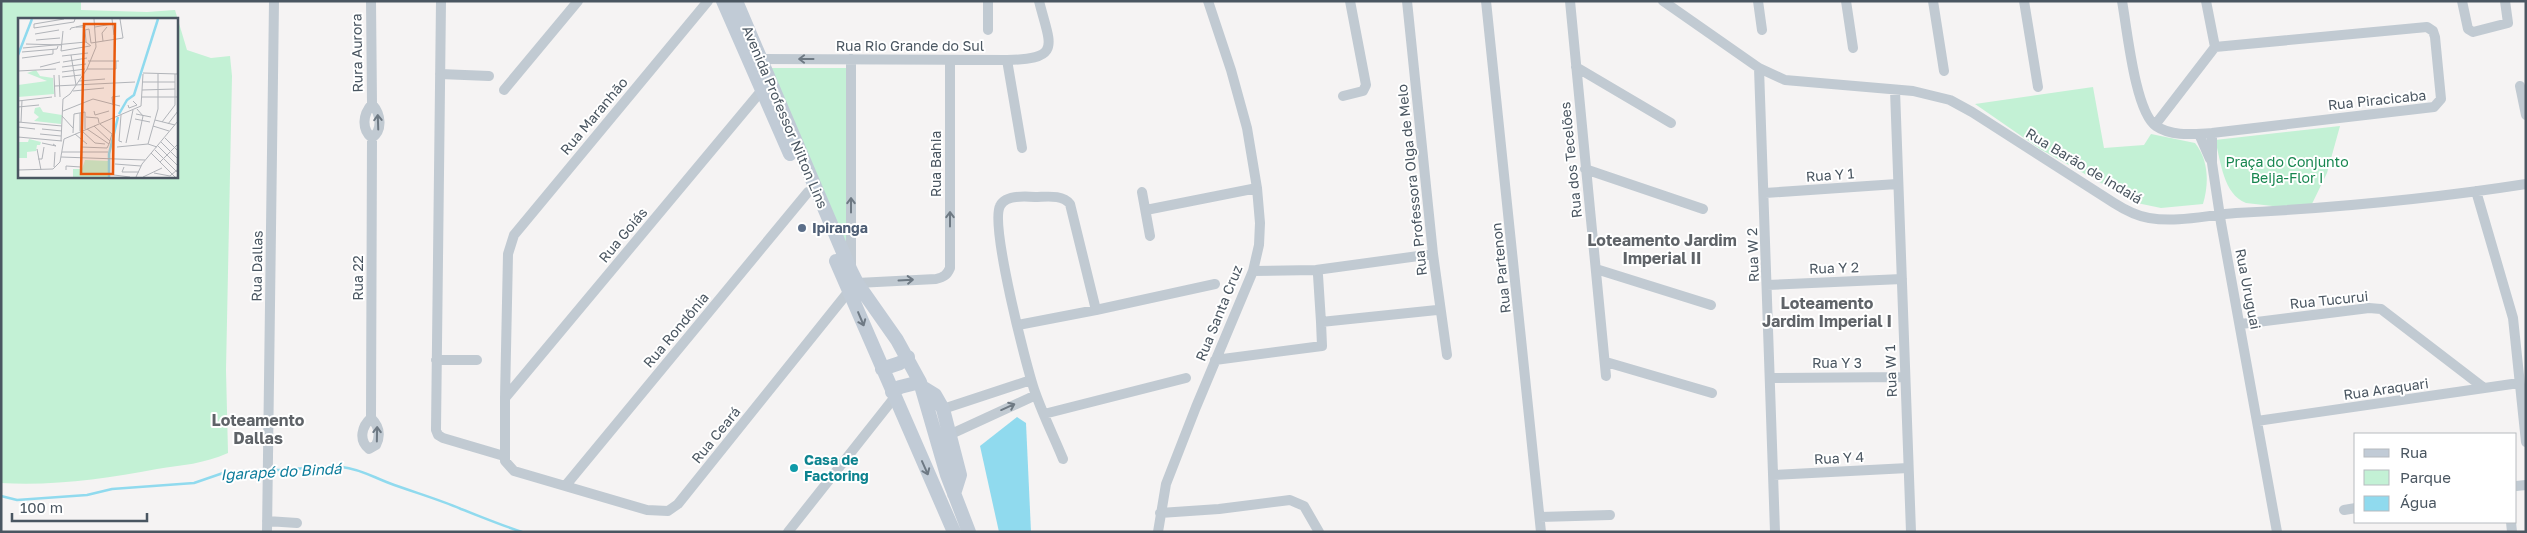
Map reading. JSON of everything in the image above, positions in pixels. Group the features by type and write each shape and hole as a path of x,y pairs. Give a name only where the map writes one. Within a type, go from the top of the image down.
{"main road":[{"name":"Avenida Professor Nilton Lins","path":"723,1 808,192 852,282 908,357 921,385 954,494 970,532"},
{"name":"Avenida Professor Nilton Lins","path":"736,1 852,282 882,369 954,532"},
{"path":"882,369 900,363 908,357"},
{"path":"893,395 900,387 921,385 935,395 943,409 960,475 954,494"}],"street":[{"name":"Rua Dallas","path":"267,527 274,1"},
{"name":"Rura Aurora","path":"370,1 372,104"},
{"path":"441,1 436,360 438,435 504,456"},
{"path":"504,90 578,1"},
{"name":"Rua Maranhão","path":"505,398 508,254 520,225 708,1"},
{"path":"988,1 988,30"},
{"name":"Rua Rio Grande do Sul","path":"761,59 1007,60 1041,57 1047,54 1050,43 1039,1"},
{"name":"Rua Santa Cruz","path":"1158,532 1160,513 1176,457 1253,271 1259,245 1260,223 1257,188 1247,128 1231,70 1208,1"},
{"path":"1343,96 1361,92 1365,89 1350,1"},
{"name":"Rua Professora Olga de Melo","path":"1407,1 1433,254 1447,355"},
{"name":"Rua Partenon","path":"1486,1 1541,532"},
{"name":"Rua dos Tecelões","path":"1570,1 1606,376"},
{"name":"Rua Barão de Indaiá","path":"1663,1 1759,68 1785,80 1934,95 1958,104 2114,204 2137,215 2175,219 2220,214 2309,210 2476,192 2526,184"},
{"path":"1758,1 1762,30"},
{"path":"1846,1 1853,48"},
{"path":"1933,1 1944,70"},
{"path":"2024,1 2038,87"},
{"path":"2122,1 2139,98 2144,112 2155,125 2215,47 2206,1"},
{"path":"2462,1 2468,29 2473,32 2508,23 2505,1"},
{"name":"Rua Piracicaba","path":"2155,125 2181,134 2212,133 2434,107 2441,99 2435,37 2433,31 2427,27 2215,47"},
{"path":"851,59 852,282"},
{"name":"Rua Bahia","path":"852,282 943,278 950,268 950,60"},
{"path":"1007,60 1022,148"},
{"path":"1576,67 1671,123"},
{"name":"Rua W 2","path":"1759,68 1765,193 1775,532"},
{"path":"440,74 489,76"},
{"path":"2520,86 2526,115"},
{"name":"Rua Goiás","path":"505,398 762,90"},
{"name":"Rua W 1","path":"1895,90 1911,532"},
{"name":"Rua 22","path":"371,418 372,138 378,130 380,120 372,104 366,113 364,122 366,130 372,138"},
{"name":"Rua Uruguai","path":"2212,133 2212,163 2220,214 2277,532"},
{"name":"Rua Uruguai","path":"2199,134 2212,163"},
{"path":"1585,170 1703,209"},
{"name":"Rua Y 1","path":"1765,193 1897,184"},
{"path":"1146,210 1257,188"},
{"name":"Rua Rondônia","path":"566,485 808,192"},
{"path":"1142,192 1150,236"},
{"path":"2476,192 2507,293 2516,334 2519,383 2526,442"},
{"path":"1063,459 1031,380 998,232 1000,205 1006,200 1024,196 1061,197 1070,204 1096,310"},
{"path":"1253,271 1316,270 1433,254"},
{"path":"1596,269 1711,305"},
{"path":"1215,360 1322,346 1318,274"},
{"name":"Rua Y 2","path":"1767,284 1902,279"},
{"name":"Rua Ceará","path":"566,485 647,510 668,511 678,504 852,282"},
{"path":"1018,325 1215,284"},
{"name":"Rua Tucurui","path":"2241,324 2369,308 2381,309 2484,388"},
{"path":"1321,322 1437,310"},
{"path":"436,360 477,360"},
{"path":"1606,362 1712,393"},
{"name":"Rua Y 3","path":"1770,378 1904,377"},
{"path":"1044,414 1186,378"},
{"path":"943,409 989,396 1031,380"},
{"name":"Rua Araquari","path":"2257,422 2519,383"},
{"path":"788,532 893,395"},
{"path":"949,435 1036,395"},
{"path":"980,420 988,406 989,396"},
{"path":"505,398 505,462 514,471 566,485"},
{"name":"Rua Y 4","path":"1773,475 1908,468"},
{"path":"1160,513 1219,509 1290,500 1304,506 1319,532"},
{"path":"2344,510 2354,508"},
{"path":"1540,517 1610,515"},
{"path":"267,527 297,523"}],"green space":[{"path":"1,1 81,1 81,10 147,12 175,10 177,18 18,18 18,178 178,178 178,20 187,50 211,58 230,56 232,76 226,370 228,453 193,464 99,479 21,484 1,483"},
{"path":"766,68 846,68 850,266"},
{"path":"2093,87 2104,148 2144,145 2151,134 2195,143 2200,150 2205,164 2207,180 2203,204 2161,208 2137,203 2040,149 1975,104"},
{"name":"Praça do Conjunto Beija-Flor I","path":"2340,126 2327,173 2309,210 2246,203 2238,199 2228,185 2221,167 2215,140"}],"water":[{"path":"1017,417 1026,423 1031,532 999,532 980,446"}],"waterway":[{"name":"Igarapé do Bindá","path":"269,470 315,467 342,467 355,470 522,532"},
{"name":"Igarapé do Bindá","path":"1,496 17,500 87,495 112,489 194,483 226,472 264,470"}],"place":[{"name":"Ipiranga","path":"802,228"},
{"name":"Casa de Factoring","path":"794,468"}],"district":[{"name":"Loteamento Jardim Imperial II","path":"1662,249"},
{"name":"Loteamento Jardim Imperial I","path":"1827,312"},
{"name":"Loteamento Dallas","path":"258,429"}]}
